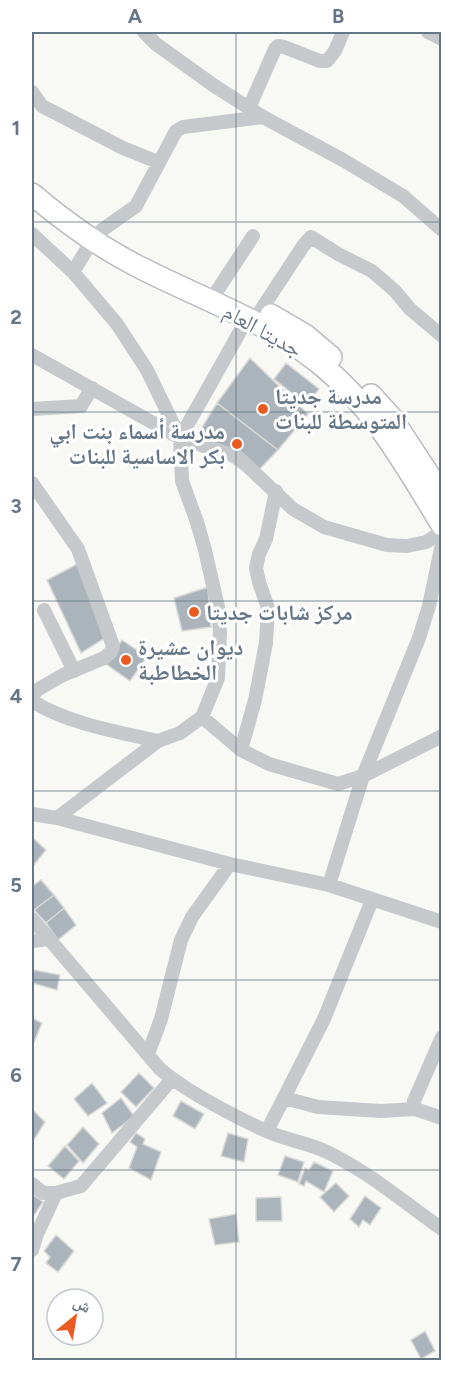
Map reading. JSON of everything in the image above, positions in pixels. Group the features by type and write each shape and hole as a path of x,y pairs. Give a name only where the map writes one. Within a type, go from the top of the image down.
{"main road":[{"name":"جديتا العام","path":"32,178 97,234"},
{"name":"جديتا العام","path":"32,194 69,225 97,234 153,261 188,284 254,315 305,335 367,391 391,417 441,495"},
{"name":"جديتا العام","path":"188,284 217,291 317,361 341,382 387,436 441,525"}],"street":[{"path":"144,32 159,38 213,85 263,117 343,160 403,196 441,230"},
{"path":"249,108 274,49 278,46 284,47 320,61 327,61 335,51 343,32"},
{"path":"428,32 441,39"},
{"path":"32,92 37,110 158,162"},
{"path":"73,272 97,234 136,206 176,131 183,127 263,117"},
{"path":"32,234 73,272 117,324 141,361 180,438 182,481 202,541 218,615 220,652 218,678 202,717 180,733 158,741 57,818"},
{"path":"217,291 253,236"},
{"path":"180,438 254,315 311,237 372,271 441,336"},
{"path":"32,355 180,438 238,457 293,509 324,527 387,545 407,546 426,542 441,532"},
{"path":"32,409 81,406 92,388"},
{"path":"32,483 78,549 112,641 109,655 45,685 37,690 32,699 42,708 70,718 158,741"},
{"path":"241,750 255,700 266,643 268,608 256,568 266,539 276,491"},
{"path":"329,885 363,776 419,638 429,606 441,544"},
{"path":"44,610 74,671"},
{"path":"202,717 241,750 269,764 338,784 363,776 441,736"},
{"path":"34,816 57,818 230,864 329,885 441,922"},
{"path":"148,1054 161,1019 181,940 192,917 230,864"},
{"path":"267,1131 324,1019 372,900"},
{"path":"32,919 159,1069 172,1079 267,1131 326,1152 369,1177 441,1229"},
{"path":"32,941 50,939"},
{"path":"415,1109 415,1096 441,1037"},
{"path":"32,1184 43,1193 56,1193 81,1186 172,1079"},
{"path":"284,1098 318,1107 381,1111 415,1109 441,1118"},
{"path":"32,1250 56,1193"}],"building":[{"name":"مدرسة جديتا المتوسطة للبنات","path":"250,358 308,414 278,450 217,403"},
{"path":"286,363 319,389 307,405 274,379"},
{"name":"مدرسة أسماء بنت ابي بكر الاساسية للبنات","path":"217,403 278,450 252,477 196,437"},
{"path":"83,561 110,635 81,653 47,580"},
{"name":"مركز شابات جديتا","path":"208,587 211,627 182,631 174,598"},
{"name":"ديوان عشيرة الخطاطبة","path":"122,640 147,657 130,681 106,664"},
{"path":"33,838 46,850 33,866 32,864"},
{"path":"41,880 54,895 34,910 32,908 32,886"},
{"path":"54,895 64,908 46,923 34,910"},
{"path":"64,908 76,925 58,940 46,923"},
{"path":"34,970 60,975 57,990 32,983"},
{"path":"32,1018 42,1023 32,1047"},
{"path":"139,1073 154,1088 136,1107 121,1092"},
{"path":"92,1083 107,1103 88,1116 74,1099"},
{"path":"121,1098 134,1116 112,1133 102,1113"},
{"path":"181,1101 204,1114 195,1129 173,1116"},
{"path":"32,1109 45,1122 32,1143"},
{"path":"83,1127 99,1144 83,1163 67,1145"},
{"path":"136,1133 145,1139 143,1144 161,1152 151,1180 129,1168 137,1147 130,1142"},
{"path":"228,1133 248,1139 244,1162 221,1156"},
{"path":"65,1146 79,1161 64,1179 48,1166"},
{"path":"285,1156 304,1162 298,1182 278,1175"},
{"path":"314,1162 333,1171 324,1192 306,1181 304,1186 299,1184 305,1168 309,1170"},
{"path":"336,1183 349,1196 334,1212 320,1197"},
{"path":"32,1194 43,1202 32,1218"},
{"path":"365,1196 381,1208 370,1225 363,1220 359,1227 350,1219"},
{"path":"281,1197 282,1221 256,1221 256,1198"},
{"path":"236,1214 239,1242 215,1245 209,1219"},
{"path":"56,1235 74,1251 58,1272 46,1263 50,1257 44,1251"},
{"path":"425,1331 435,1351 421,1359 411,1340"}],"place":[{"name":"مدرسة جديتا المتوسطة للبنات","path":"263,409"},
{"name":"مدرسة أسماء بنت ابي بكر الاساسية للبنات","path":"237,444"},
{"name":"مركز شابات جديتا","path":"194,612"},
{"name":"ديوان عشيرة الخطاطبة","path":"126,660"}]}
